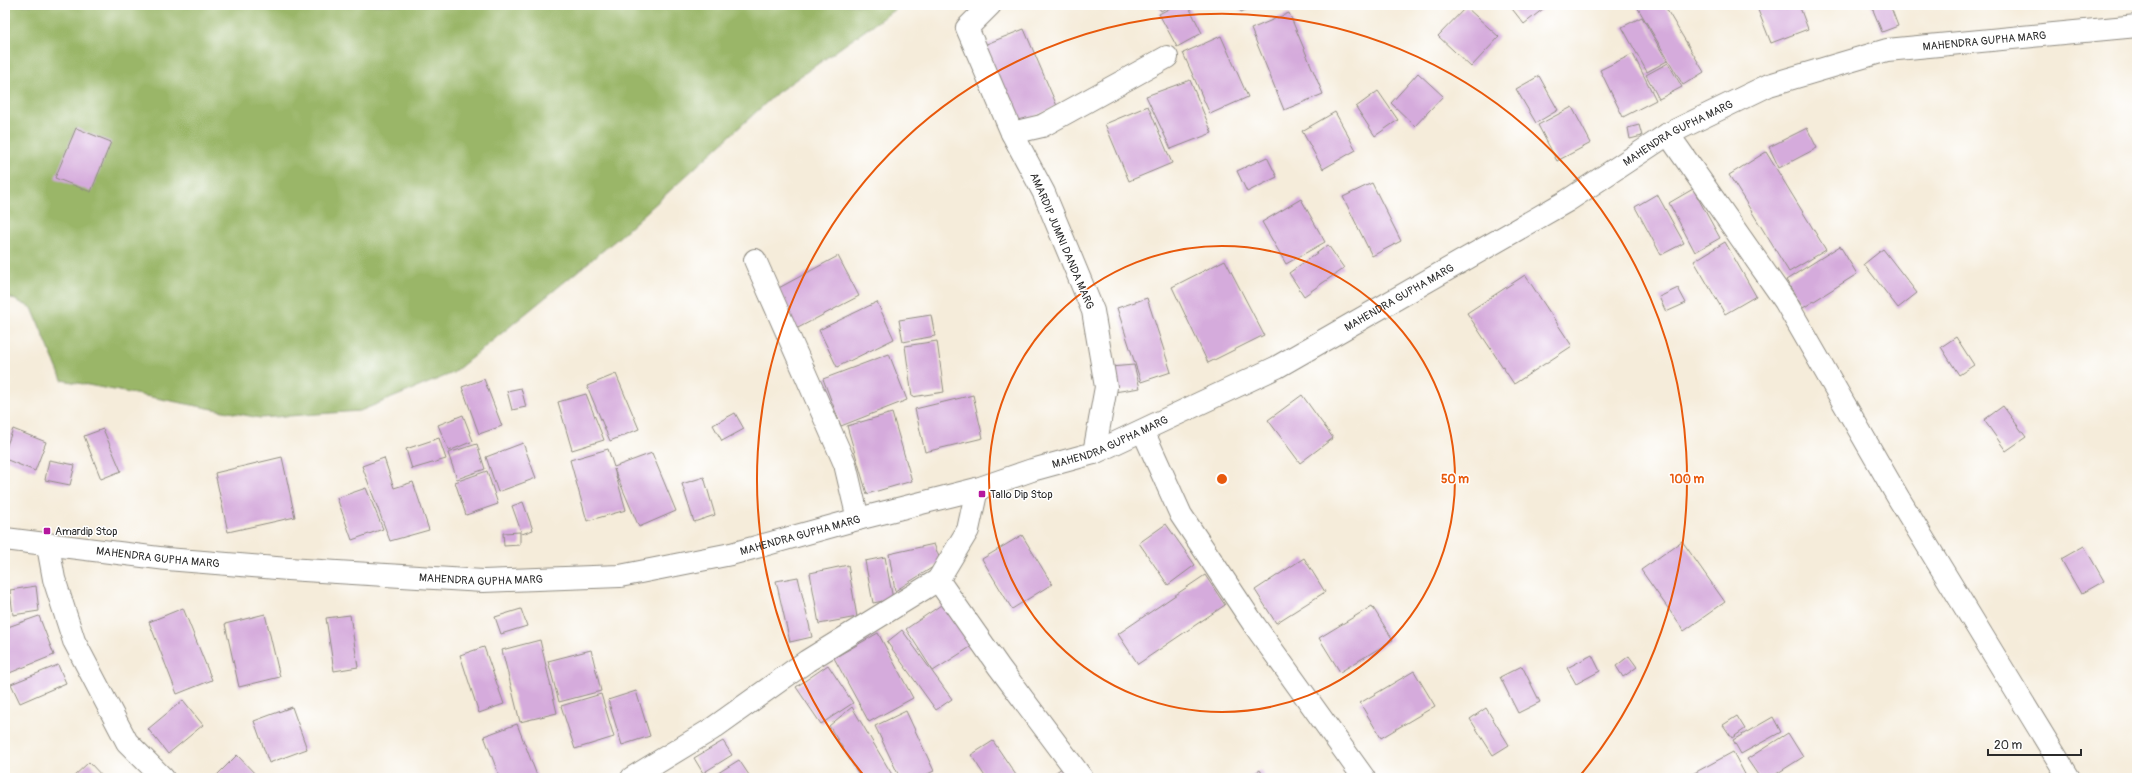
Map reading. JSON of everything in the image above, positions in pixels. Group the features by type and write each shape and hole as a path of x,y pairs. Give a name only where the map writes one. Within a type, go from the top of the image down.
{"street":[{"name":"AMARDIP JUMNI DANDA MARG","path":"990,5 967,28 1012,133 1044,193 1093,311 1106,387 1094,454"},
{"name":"MAHENDRA GUPHA MARG","path":"5,540 48,546 288,569 483,582 620,576 731,554 858,519 976,489 1032,470 1094,454 1284,363 1567,201 1668,134 1769,85 1887,50 2137,26"},
{"path":"1012,133 1042,126 1167,57"},
{"path":"1668,134 1785,301 1899,499 2069,778"},
{"path":"755,260 846,464 858,519"},
{"path":"1142,431 1182,515 1255,626 1364,778"},
{"path":"639,776 712,729 807,661 938,580 968,530 976,489"},
{"path":"48,546 54,579 74,641 127,742 163,778"},
{"path":"938,580 999,667 1082,778"}],"green space":[{"path":"5,5 901,5 778,92 617,239 453,373 360,411 260,418 62,380 32,308 5,295"}],"building":[{"path":"1157,5 1171,5 1161,11"},
{"path":"1176,5 1188,5 1202,33 1177,47 1159,14"},
{"path":"1238,5 1257,5 1241,12"},
{"path":"1509,5 1548,5 1524,24"},
{"path":"1636,5 1664,5 1704,72 1683,85"},
{"path":"1756,5 1799,5 1808,29 1771,43"},
{"path":"1871,5 1890,5 1898,26 1882,32"},
{"path":"1466,7 1499,37 1471,67 1438,36"},
{"path":"1289,13 1323,94 1284,110 1251,29"},
{"path":"1642,17 1667,61 1647,72 1622,27"},
{"path":"1024,29 1057,106 1016,125 979,47"},
{"path":"1221,36 1248,97 1210,114 1183,53"},
{"path":"1633,54 1656,100 1623,117 1600,70"},
{"path":"1668,63 1682,87 1659,99 1646,75"},
{"path":"1418,73 1443,96 1415,126 1391,103"},
{"path":"1539,76 1558,110 1536,123 1516,89"},
{"path":"1190,80 1212,133 1171,149 1146,96"},
{"path":"1378,91 1398,120 1375,136 1356,107"},
{"path":"1148,106 1172,163 1129,181 1105,124"},
{"path":"1572,107 1591,143 1557,161 1538,125"},
{"path":"1335,112 1356,150 1323,169 1302,131"},
{"path":"1639,125 1642,136 1630,139 1628,128"},
{"path":"76,128 111,142 91,192 55,178"},
{"path":"1807,128 1817,148 1779,168 1769,147"},
{"path":"1766,152 1826,250 1789,272 1729,175"},
{"path":"1267,157 1277,177 1247,192 1237,171"},
{"path":"1372,183 1401,241 1372,256 1343,197"},
{"path":"1693,189 1720,238 1695,252 1669,203"},
{"path":"1657,194 1684,243 1661,255 1635,207"},
{"path":"1301,199 1325,242 1286,264 1262,222"},
{"path":"1725,242 1756,296 1725,314 1694,261"},
{"path":"1328,245 1344,268 1304,296 1289,273"},
{"path":"1840,246 1857,274 1803,308 1786,280"},
{"path":"1883,249 1917,293 1898,308 1864,264"},
{"path":"838,256 859,296 796,329 775,290"},
{"path":"1225,260 1264,335 1208,363 1172,287"},
{"path":"1525,275 1572,346 1514,384 1467,313"},
{"path":"1678,288 1686,303 1666,312 1659,297"},
{"path":"1147,298 1171,372 1141,382 1117,308"},
{"path":"877,302 894,339 837,367 819,330"},
{"path":"931,315 935,336 903,342 899,320"},
{"path":"1956,337 1974,365 1959,375 1941,347"},
{"path":"937,341 944,392 912,397 905,346"},
{"path":"889,354 907,400 841,426 823,379"},
{"path":"1134,365 1140,388 1114,392 1110,367"},
{"path":"616,374 639,429 610,441 587,386"},
{"path":"484,379 502,426 479,434 462,387"},
{"path":"521,388 526,407 512,410 507,391"},
{"path":"586,394 604,440 572,450 558,402"},
{"path":"973,395 983,438 925,452 915,409"},
{"path":"1302,395 1333,438 1300,463 1268,420"},
{"path":"2003,406 2026,437 2006,451 1984,420"},
{"path":"735,413 744,429 722,441 713,425"},
{"path":"892,413 912,481 867,494 847,426"},
{"path":"463,415 473,441 449,451 438,425"},
{"path":"13,429 46,442 35,471 5,459 5,450"},
{"path":"103,429 121,471 101,479 84,436"},
{"path":"439,438 446,459 412,469 406,449"},
{"path":"523,443 536,478 498,492 486,457"},
{"path":"477,444 485,469 457,479 448,453"},
{"path":"608,449 614,467 652,453 676,511 639,527 614,469 626,510 587,521 570,460"},
{"path":"282,457 295,517 228,532 215,473"},
{"path":"384,458 394,488 413,482 429,530 390,541 362,466"},
{"path":"49,460 75,465 70,485 45,480"},
{"path":"487,471 498,504 466,515 455,482"},
{"path":"704,477 715,515 694,522 682,484"},
{"path":"366,488 383,529 352,540 337,498"},
{"path":"523,502 533,530 522,534 512,506"},
{"path":"1166,524 1195,565 1168,585 1139,543"},
{"path":"520,532 520,545 504,546 503,533"},
{"path":"1022,535 1052,584 1012,609 982,559"},
{"path":"1682,541 1725,602 1684,631 1641,570"},
{"path":"934,544 941,562 895,591 889,554"},
{"path":"2084,546 2104,581 2081,594 2061,559"},
{"path":"885,557 893,599 873,603 865,561"},
{"path":"1304,558 1325,592 1276,623 1255,590"},
{"path":"848,565 857,617 819,624 810,573"},
{"path":"1205,575 1225,605 1138,664 1118,634"},
{"path":"798,577 812,637 790,642 776,581"},
{"path":"36,586 39,611 13,615 10,590"},
{"path":"5,587 9,617 5,618"},
{"path":"944,603 972,646 933,671 906,629"},
{"path":"1372,606 1393,640 1340,672 1319,638"},
{"path":"183,608 212,680 177,694 149,622"},
{"path":"521,609 527,626 501,634 495,617"},
{"path":"265,614 280,677 239,687 225,624"},
{"path":"350,615 358,667 334,671 326,618"},
{"path":"39,616 54,655 7,674 5,668 5,628"},
{"path":"902,630 952,699 936,710 887,642"},
{"path":"878,633 913,698 869,722 834,658"},
{"path":"540,640 557,713 520,722 502,650"},
{"path":"484,647 504,704 479,713 460,655"},
{"path":"591,650 601,691 559,702 548,661"},
{"path":"1592,655 1600,671 1576,684 1567,668"},
{"path":"1629,656 1637,667 1623,677 1616,666"},
{"path":"58,665 66,683 20,703 11,684"},
{"path":"828,665 853,703 821,724 796,687"},
{"path":"1522,666 1540,702 1518,713 1500,677"},
{"path":"1414,671 1435,706 1381,738 1360,703"},
{"path":"636,691 650,736 622,745 608,700"},
{"path":"601,694 614,737 575,749 561,706"},
{"path":"183,700 203,725 168,754 148,729"},
{"path":"292,707 307,749 269,763 254,721"},
{"path":"852,707 894,778 861,778 829,726"},
{"path":"1486,708 1509,745 1493,755 1470,719"},
{"path":"906,711 934,771 919,778 900,778 875,726"},
{"path":"1737,716 1745,729 1732,738 1723,725"},
{"path":"1773,717 1781,732 1741,754 1733,740"},
{"path":"517,724 538,778 500,778 484,736"},
{"path":"1788,733 1803,757 1770,778 1760,778 1747,759"},
{"path":"723,741 732,755 703,773 694,758"},
{"path":"993,741 1018,778 986,778 971,755"},
{"path":"1733,752 1747,778 1685,778"},
{"path":"237,755 259,778 214,778"},
{"path":"739,760 751,778 710,778"},
{"path":"89,762 104,778 72,778"},
{"path":"1062,768 1069,778 1047,778"},
{"path":"1260,770 1265,778 1247,778"}],"place":[{"name":"Tallo Dip Stop","path":"982,494"},
{"name":"Amardip Stop","path":"47,531"}]}
